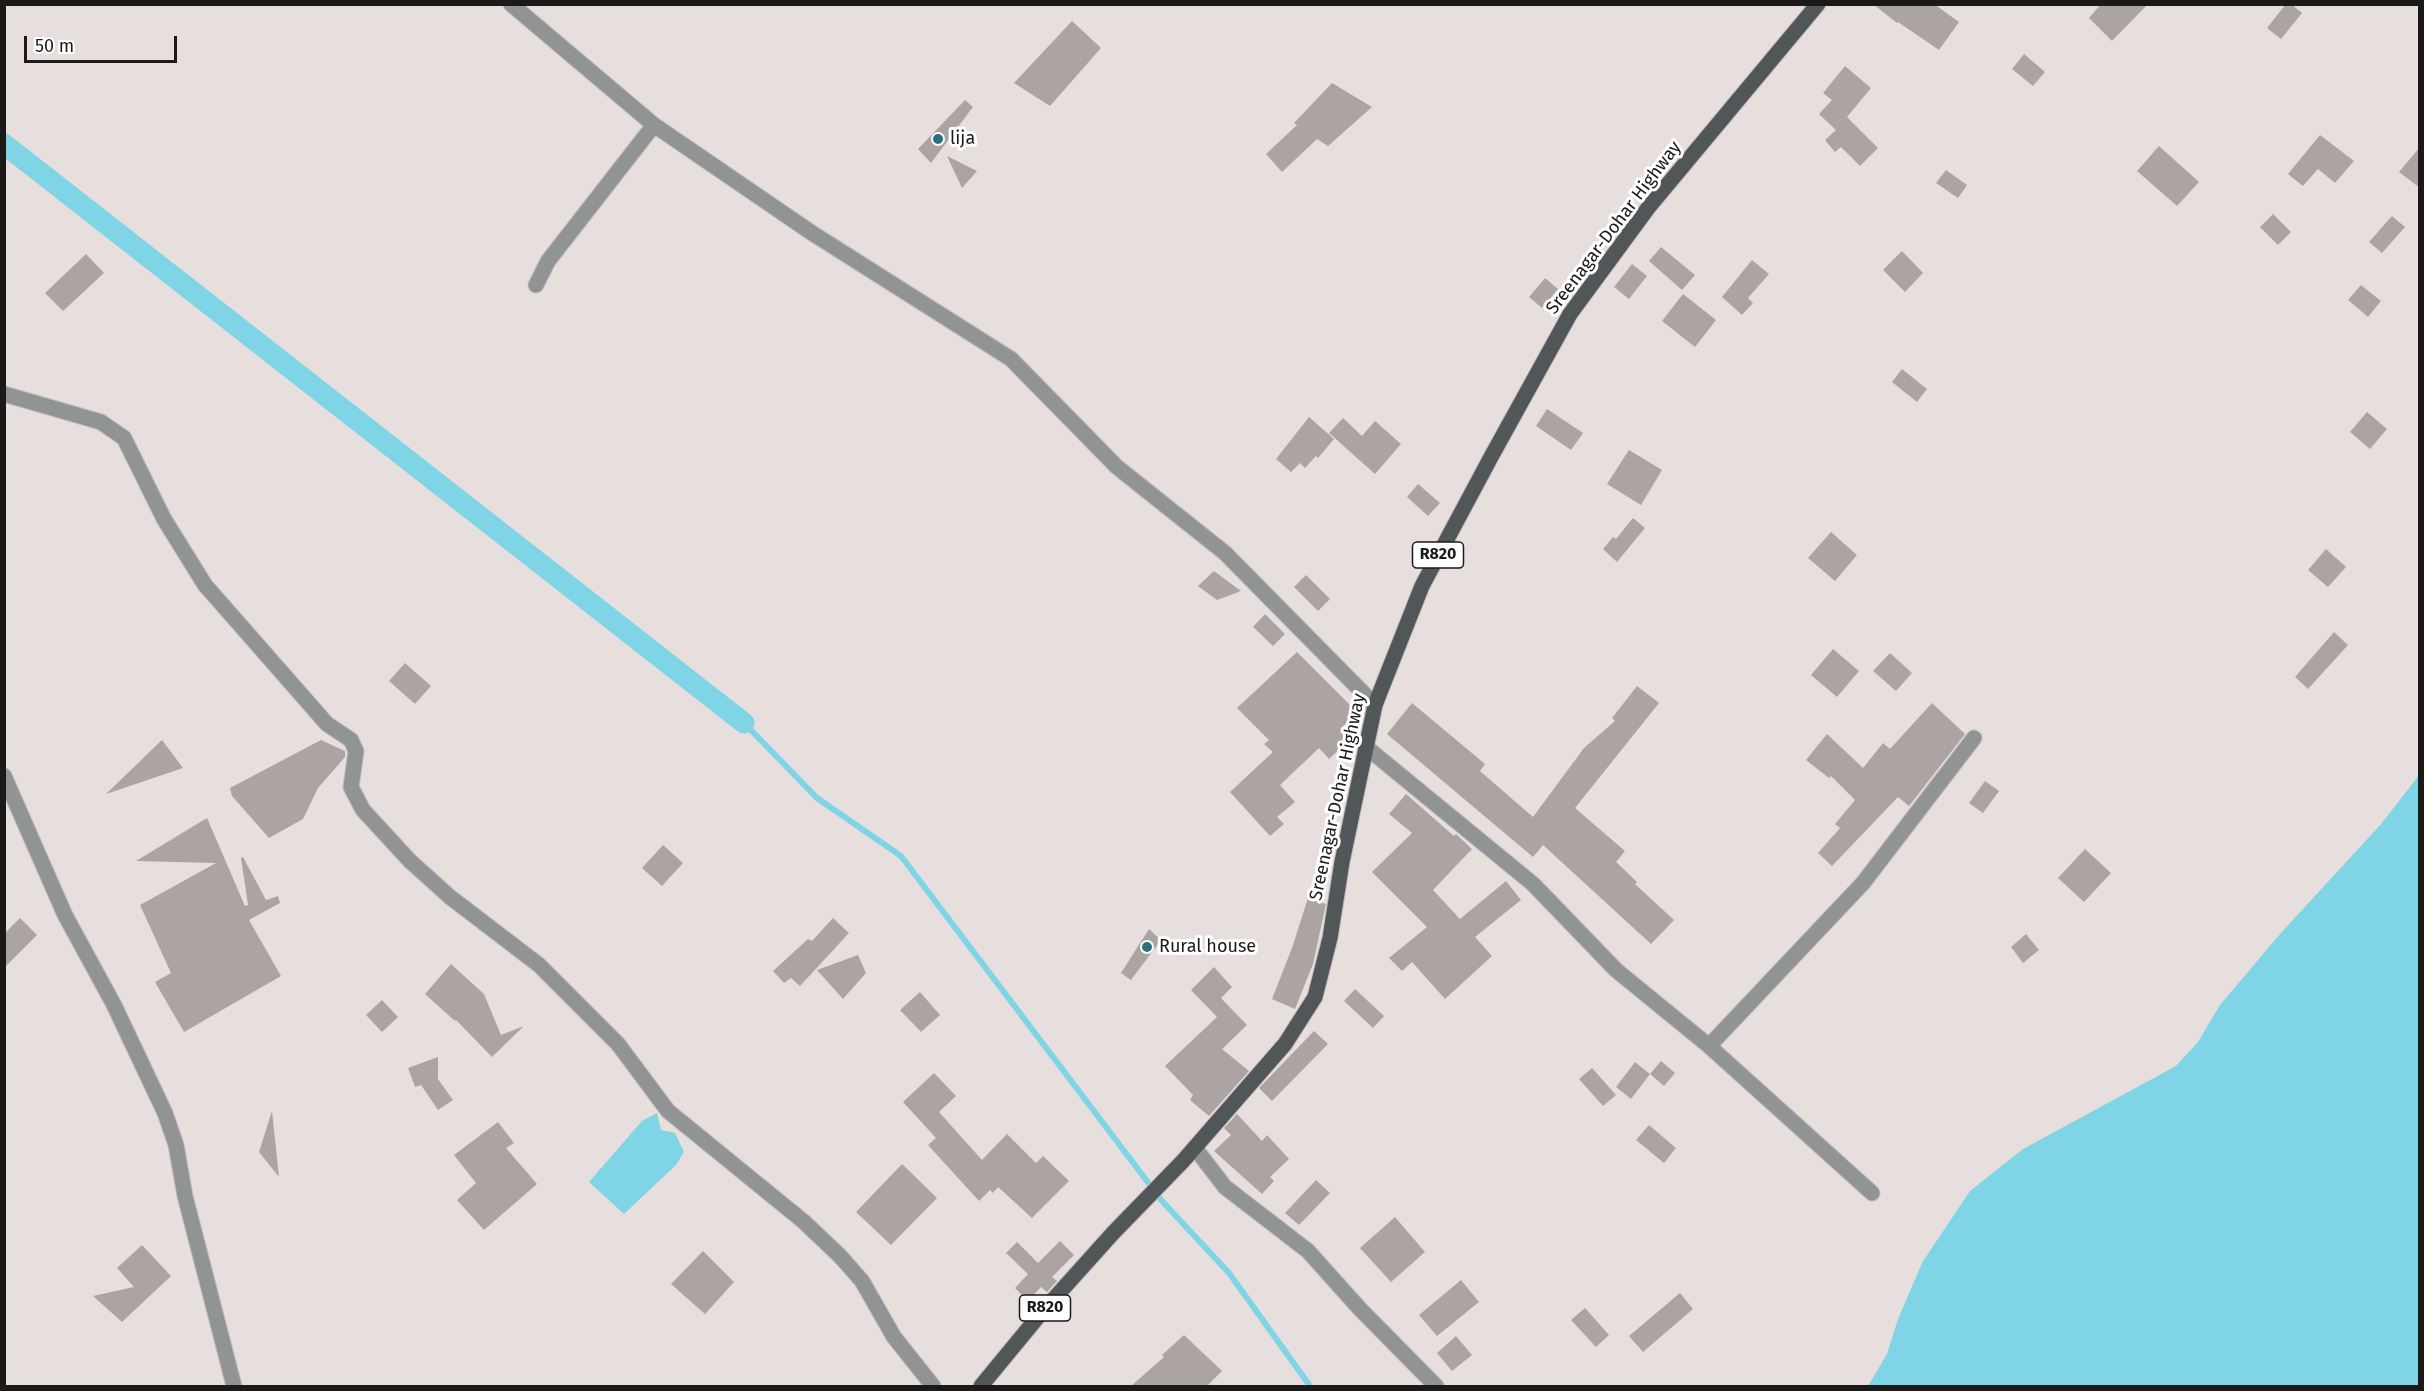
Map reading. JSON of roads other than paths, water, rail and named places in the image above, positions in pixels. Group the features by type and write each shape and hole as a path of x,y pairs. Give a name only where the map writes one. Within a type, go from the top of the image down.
{"main road":[{"name":"Sreenagar-Dohar Highway","path":"981,1386 1042,1312 1113,1233 1195,1148 1285,1044 1315,998 1330,938 1342,862 1375,705 1422,586 1570,314 1648,208 1818,4"}],"street":[{"path":"511,4 654,125 812,233 1011,359 1118,467 1225,553 1375,705"},
{"path":"536,285 548,261 654,125"},
{"path":"4,394 101,422 124,438 164,519 205,585 327,724 351,740 356,750 351,787 363,810 410,861 450,897 539,965 618,1044 668,1111 803,1221 840,1256 862,1281 894,1337 933,1386"},
{"path":"1709,1046 1863,883 1974,738"},
{"path":"1366,747 1533,884 1616,970 1709,1046 1872,1193"},
{"path":"4,776 65,915 114,1005 165,1113 176,1145 185,1196 234,1386"},
{"path":"1195,1148 1225,1187 1308,1251 1360,1309 1436,1386"}],"water":[{"path":"2419,775 2419,1386 1868,1386 1887,1354 1898,1319 1923,1261 1970,1191 2023,1149 2176,1066 2198,1042 2220,1005 2280,934 2382,823"},
{"path":"657,1113 661,1130 675,1133 684,1152 676,1165 624,1214 589,1182 642,1121"}],"waterway":[{"path":"4,144 744,723"},
{"path":"744,723 817,798 901,856 1162,1201 1229,1273 1310,1386"}],"place":[{"name":"lija","path":"938,139"},
{"name":"Rural house","path":"1147,947"}]}
